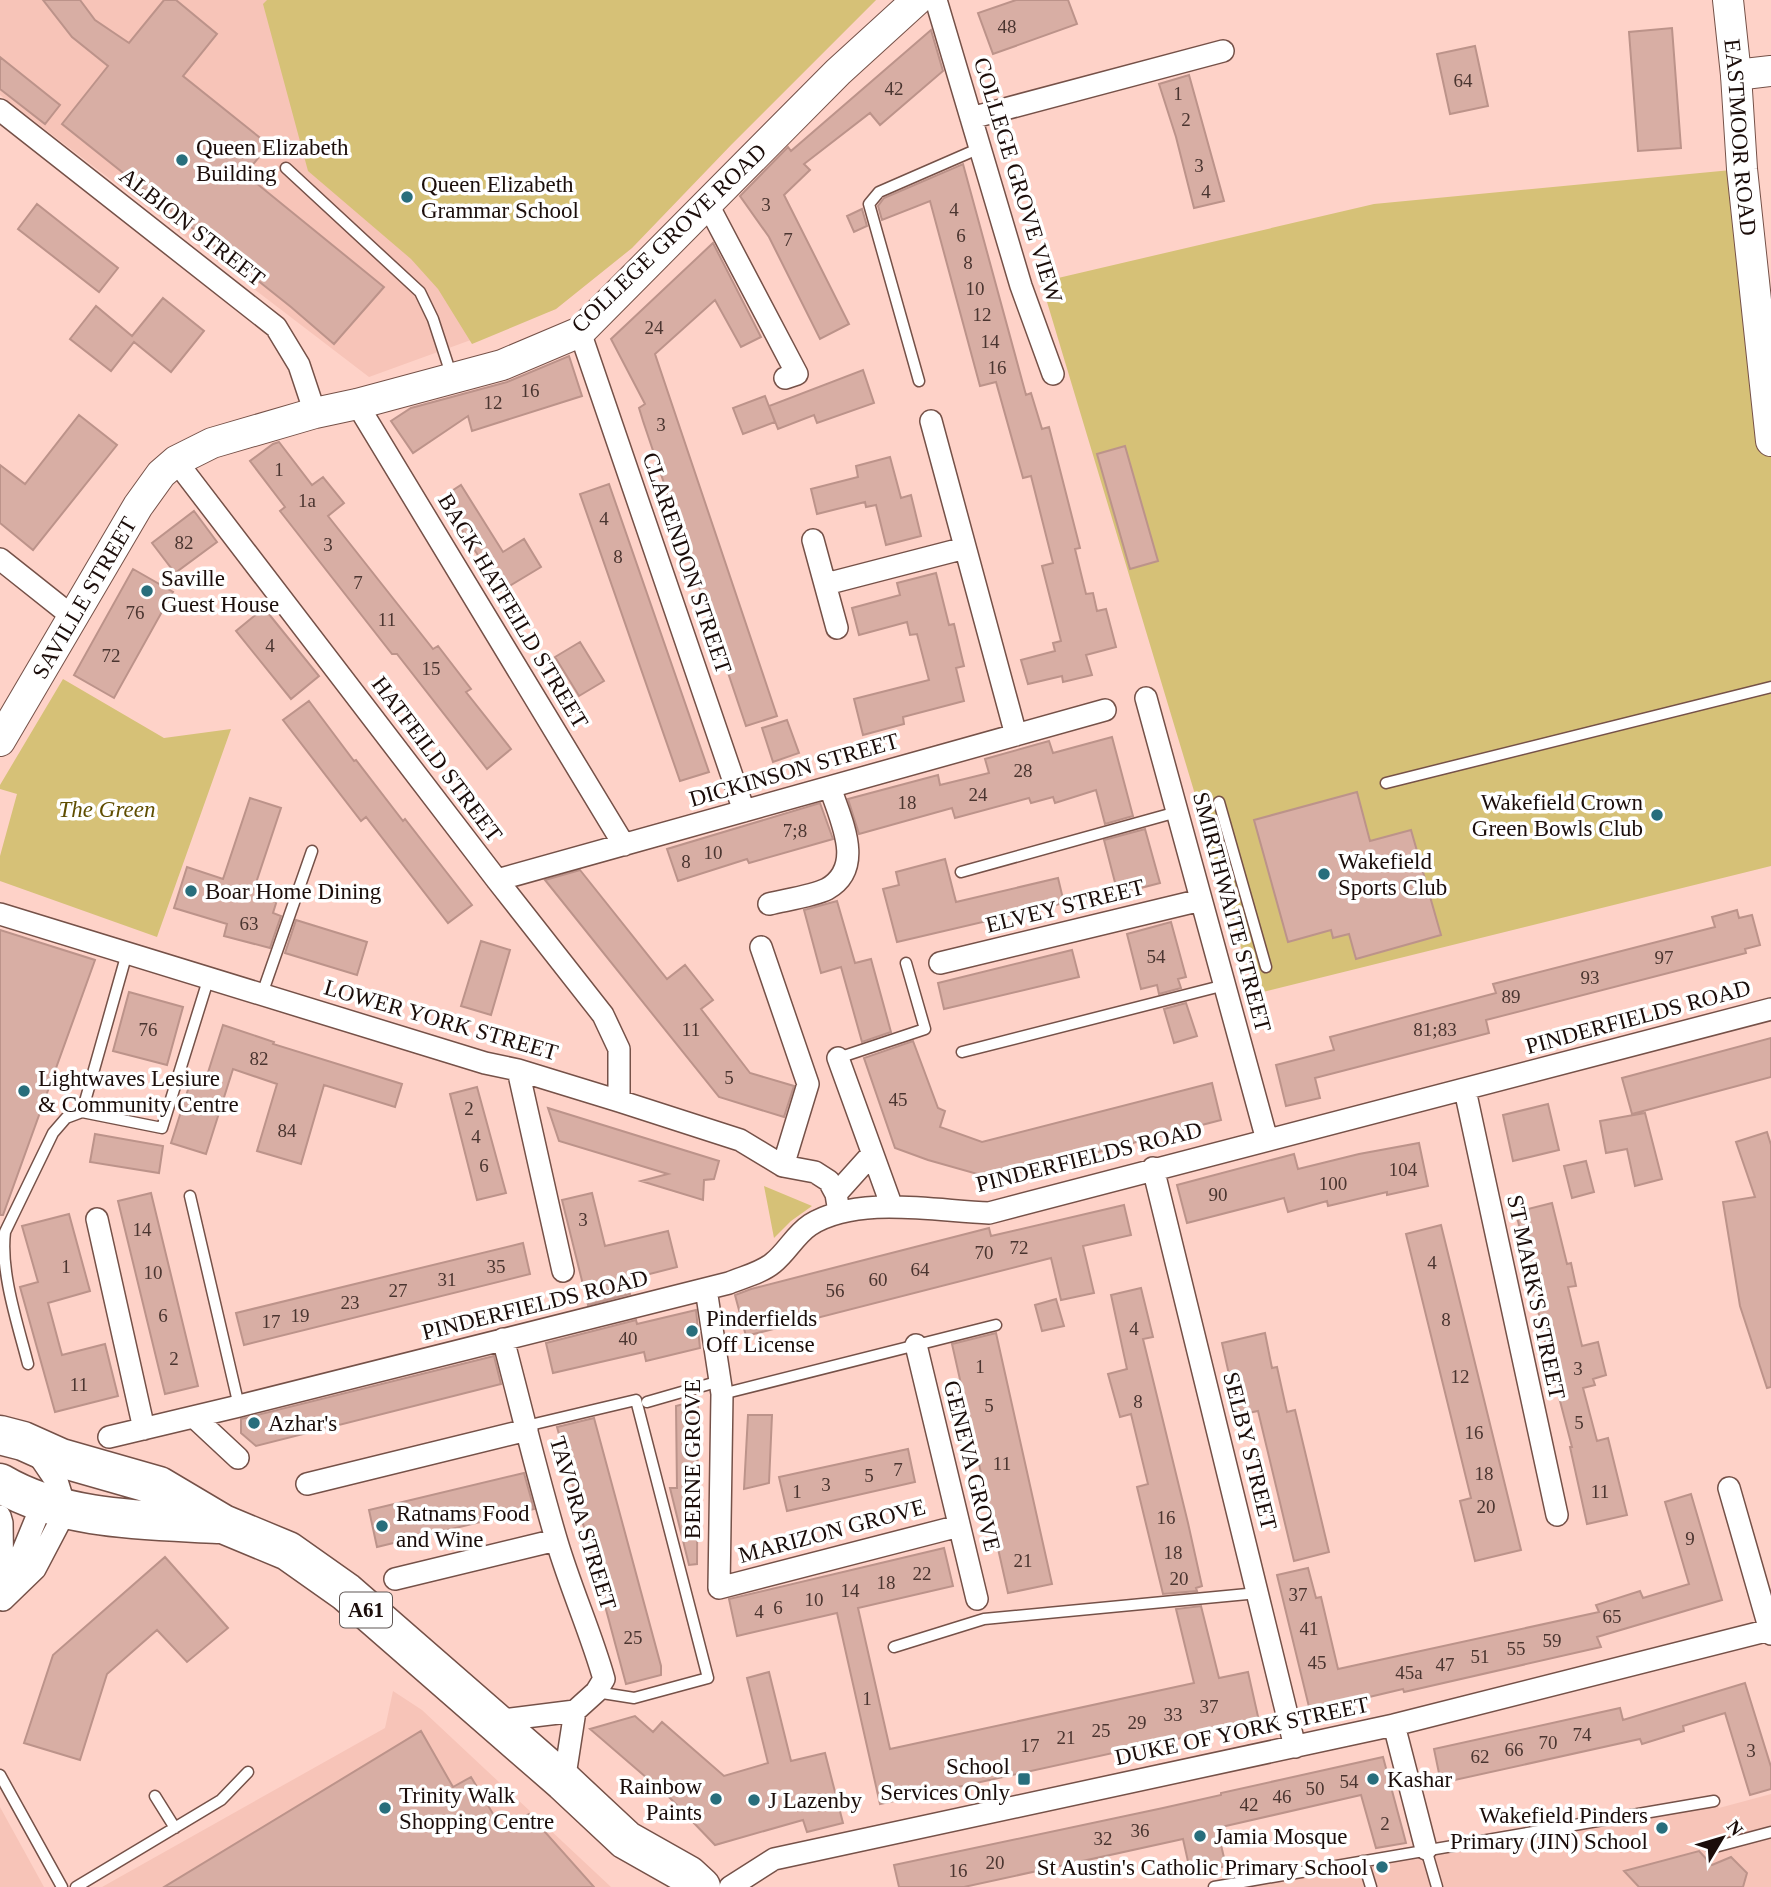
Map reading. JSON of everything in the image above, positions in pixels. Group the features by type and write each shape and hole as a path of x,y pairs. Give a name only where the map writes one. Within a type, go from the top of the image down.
{"highway":[{"name":"A61","path":"16,1441 47,1486 151,1521 223,1524"},
{"name":"A61","path":"47,1486 159,1486 223,1524 288,1551 346,1592 564,1782 626,1840 688,1875 701,1887"},
{"name":"A61","path":"626,1840 654,1887"}],"street":[{"name":"COLLEGE GROVE ROAD","path":"176,461 212,443 314,413 502,365 580,332 838,72 917,0"},
{"name":"COLLEGE GROVE VIEW","path":"936,0 1021,286 1053,374"},
{"name":"EASTMOOR ROAD","path":"1728,0 1742,169 1769,399 1771,441"},
{"path":"971,118 1223,51"},
{"path":"1735,75 1771,71"},
{"name":"ALBION STREET","path":"0,110 276,327 299,365 314,413"},
{"path":"707,202 797,374 785,378"},
{"name":"CLARENDON STREET","path":"580,332 744,811"},
{"name":"BACK HATFEILD STREET","path":"357,404 624,845"},
{"path":"931,421 1016,735"},
{"name":"SAVILLE STREET","path":"0,741 12,711 73,617 138,506 161,474 176,461"},
{"name":"HATFEILD STREET","path":"176,461 603,1015 619,1049 619,1101"},
{"path":"813,540 837,628"},
{"path":"826,584 965,548"},
{"path":"0,559 73,617"},
{"name":"SMIRTHWAITE STREET","path":"1146,698 1267,1140"},
{"name":"DICKINSON STREET","path":"497,880 1105,710"},
{"path":"769,904 827,889 845,873 850,851 830,787"},
{"name":"ELVEY STREET","path":"940,963 1201,900"},
{"name":"LOWER YORK STREET","path":"0,914 485,1063 518,1070 740,1140 783,1166 815,1172 829,1181 838,1203"},
{"path":"761,947 808,1084 783,1166"},
{"name":"PINDERFIELDS ROAD","path":"47,1486 144,1429 729,1283 772,1264 785,1252 794,1238 838,1203 892,1207 926,1206 989,1213 1153,1168 1465,1090 1771,1009"},
{"path":"838,1058 892,1207"},
{"path":"518,1070 563,1271"},
{"name":"ST MARK'S STREET","path":"1465,1090 1557,1515"},
{"path":"838,1203 872,1154"},
{"name":"SELBY STREET","path":"1153,1168 1295,1747"},
{"path":"97,1219 144,1429"},
{"name":"BERNE GROVE","path":"706,1289 721,1387 719,1588"},
{"name":"TAVORA STREET","path":"503,1339 556,1540 596,1648 604,1679 596,1692"},
{"name":"GENEVA GROVE","path":"915,1345 977,1600"},
{"path":"194,1417 238,1458"},
{"path":"307,1484 527,1428"},
{"path":"2,1603 47,1486"},
{"path":"2,1603 2,1523 47,1486"},
{"path":"1729,1488 1770,1632"},
{"name":"MARIZON GROVE","path":"719,1588 959,1525"},
{"path":"395,1579 556,1540"},
{"name":"DUKE OF YORK STREET","path":"730,1887 774,1859 1394,1725 1770,1632"},
{"path":"564,1782 575,1711 596,1692"},
{"path":"494,1721 575,1711"},
{"path":"1394,1725 1426,1849"}],"lane":[{"path":"919,382 869,204 878,192 980,148"},
{"path":"286,168 420,292 433,319 452,378"},
{"path":"1386,783 1771,687"},
{"path":"1219,802 1266,967"},
{"path":"961,872 1177,812"},
{"path":"262,994 312,851"},
{"path":"82,1112 127,953"},
{"path":"838,1058 925,1029 906,963"},
{"path":"28,1364 4,1271 1,1246 5,1232 53,1133 66,1118 82,1112 162,1128 209,977"},
{"path":"962,1052 1225,985"},
{"path":"190,1196 239,1406"},
{"path":"647,1402 996,1325"},
{"path":"527,1428 636,1400 708,1678 635,1698 596,1692"},
{"path":"894,1647 985,1619 1258,1593"},
{"path":"76,1887 222,1800 248,1772"},
{"path":"0,1775 62,1887"},
{"path":"155,1796 175,1828"},
{"path":"1214,1887 1714,1801"},
{"path":"1711,1848 1771,1832"},
{"path":"1426,1849 1437,1887"},
{"path":"1363,1861 1371,1887"}],"shaded area":[{"name":"Queen Elizabeth Grammar School","path":"0,0 876,0 632,248 556,309 369,377 0,95"},
{"name":"Trinity Walk Shopping Centre","path":"393,1691 422,1710 611,1887 102,1887 385,1728"},
{"name":"Wakefield Pinders Primary (JIN) School","path":"1771,1794 1771,1887 1214,1887 1714,1801 1719,1808"},
{"path":"0,1807 44,1887 0,1887"}],"green space":[{"name":"Queen Elizabeth Grammar School","path":"267,0 876,0 632,248 556,309 472,344 438,289 411,259 308,171 263,4"},
{"path":"1742,169 1771,441 1771,866 1255,994 1041,282 1374,204"},
{"name":"The Green","path":"63,679 164,738 231,729 157,937 0,881 0,856 17,794 0,789 0,785"},
{"path":"764,1186 812,1206 774,1238"}],"building":[{"name":"Queen Elizabeth Building","path":"43,0 80,0 95,20 129,43 164,0 176,0 217,34 183,76 269,145 245,174 384,287 334,344 62,124 108,66 72,37"},
{"path":"1016,0 1068,0 1077,24 993,54 978,13"},
{"path":"1672,28 1681,148 1638,151 1629,32"},
{"path":"931,30 943,71 880,125 870,113 804,164 810,170 784,195 849,324 820,339 769,237 740,196 788,147 791,151"},
{"path":"1475,46 1488,106 1450,114 1437,54"},
{"path":"0,57 60,105 45,124 0,89"},
{"path":"1189,75 1224,201 1194,208 1159,84"},
{"path":"963,164 1026,395 1031,393 1042,429 1049,427 1080,548 1075,549 1086,594 1093,593 1097,611 1106,609 1116,647 1086,655 1092,675 1063,682 1062,676 1028,684 1021,660 1055,651 1053,643 1061,641 1042,566 1053,563 1031,476 1023,478 996,382 980,386 930,201 882,220 878,206 884,198"},
{"path":"37,204 118,268 99,292 18,229"},
{"path":"862,209 867,226 854,232 847,216"},
{"path":"713,243 761,337 741,347 715,300 655,354 777,716 746,726 643,421 639,408 645,404 611,339"},
{"path":"163,298 204,331 171,372 134,342 111,371 70,339 96,306 132,336"},
{"path":"569,356 582,396 472,431 468,416 413,453 391,421 411,408 507,382"},
{"path":"863,370 874,403 817,423 814,415 778,429 769,406"},
{"path":"765,396 775,422 743,434 733,408"},
{"path":"79,415 117,445 33,550 0,523 0,465 25,484"},
{"path":"279,442 312,485 323,477 344,503 328,516 433,649 438,646 471,689 466,692 511,749 487,769 397,654 392,654 280,511 285,507 250,461"},
{"path":"1125,446 1158,561 1130,569 1097,454"},
{"path":"890,457 901,498 911,495 921,536 886,545 876,505 866,507 865,502 817,514 811,489 858,477 856,466"},
{"path":"609,484 709,772 680,781 580,494"},
{"path":"461,485 503,552 524,539 541,567 501,591 441,498"},
{"path":"194,511 217,542 175,573 152,543"},
{"path":"133,569 173,592 114,698 74,675"},
{"path":"936,573 949,625 954,624 964,666 956,668 964,701 903,717 904,724 863,735 854,699 929,680 917,634 910,635 907,622 859,635 852,608 900,595 897,583"},
{"path":"264,608 319,676 291,699 236,631"},
{"path":"580,642 604,681 579,696 555,657"},
{"path":"309,701 354,761 356,760 403,821 405,819 472,905 448,923 366,817 361,821 283,720"},
{"path":"787,720 799,753 773,762 762,728"},
{"path":"1112,737 1133,816 1105,824 1096,790 1055,803 1053,797 1031,803 1029,798 955,818 952,808 859,834 848,799 938,775 940,785 989,773 985,759 1049,741 1053,753"},
{"name":"Wakefield Sports Club","path":"1357,792 1370,841 1411,830 1441,935 1356,959 1349,934 1333,938 1331,930 1288,942 1254,820"},
{"path":"250,798 281,808 254,889 278,897 273,913 281,916 270,948 224,936 227,924 174,908 187,867 223,879"},
{"path":"820,803 833,839 749,863 747,859 678,881 667,849"},
{"path":"1145,829 1160,883 1118,894 1104,840"},
{"path":"945,859 956,902 1058,878 1064,903 897,942 883,889 899,885 896,872"},
{"path":"580,870 667,979 685,965 713,1000 701,1009 750,1073 794,1086 784,1117 719,1097 545,880"},
{"path":"837,901 855,963 871,959 891,1032 862,1042 841,967 821,973 804,910"},
{"path":"1737,910 1739,918 1752,915 1760,945 1745,949 1746,953 1486,1020 1489,1033 1315,1078 1320,1098 1286,1106 1276,1065 1334,1050 1330,1037 1496,993 1493,984 1715,927 1712,917"},
{"path":"296,920 367,942 357,975 285,953"},
{"path":"1171,922 1186,977 1178,979 1181,988 1159,994 1157,985 1141,989 1127,934"},
{"name":"Lightwaves Lesiure & Community Centre","path":"0,930 95,960 3,1215 0,1215"},
{"path":"481,941 510,950 491,1015 461,1006"},
{"path":"1072,950 1079,977 944,1009 938,983"},
{"path":"129,992 183,1007 167,1065 113,1051"},
{"path":"1186,1003 1197,1036 1174,1043 1164,1009"},
{"path":"223,1025 274,1042 273,1044 402,1084 395,1107 324,1085 301,1164 257,1151 277,1084 233,1069 206,1154 171,1143 192,1077 205,1082"},
{"path":"1771,1038 1771,1077 1632,1114 1622,1078"},
{"path":"913,1041 938,1108 945,1111 940,1127 982,1142 1212,1083 1221,1120 995,1179 895,1148 864,1058"},
{"path":"477,1087 506,1193 477,1200 450,1094"},
{"path":"1548,1104 1559,1150 1513,1161 1503,1115"},
{"path":"548,1108 719,1161 714,1179 704,1180 703,1200 641,1181 668,1174 559,1141"},
{"path":"1645,1113 1662,1179 1635,1186 1627,1149 1606,1153 1600,1121"},
{"path":"1767,1132 1771,1145 1771,1387 1767,1388 1740,1306 1723,1202 1755,1197 1736,1142"},
{"path":"95,1134 163,1146 159,1173 90,1162"},
{"path":"1419,1143 1428,1186 1387,1195 1387,1192 1328,1206 1327,1201 1288,1212 1284,1198 1187,1223 1177,1185 1294,1154 1298,1169"},
{"path":"1586,1161 1594,1192 1572,1198 1564,1166"},
{"path":"151,1193 198,1386 165,1394 118,1201"},
{"path":"592,1193 605,1246 668,1231 677,1267 626,1280 630,1294 588,1305 562,1200"},
{"path":"1552,1203 1567,1264 1571,1263 1576,1286 1568,1287 1582,1346 1598,1342 1606,1375 1593,1379 1595,1385 1583,1388 1597,1441 1608,1438 1627,1515 1587,1524 1572,1447 1516,1212"},
{"path":"1124,1205 1131,1235 1083,1246 1094,1293 1061,1300 1051,1258 746,1336 735,1295 751,1289 989,1228 991,1236"},
{"path":"69,1214 90,1291 48,1303 62,1355 105,1344 118,1396 55,1412 20,1287 38,1282 22,1226"},
{"path":"1441,1225 1521,1550 1475,1561 1460,1501 1471,1498 1406,1234"},
{"path":"523,1243 530,1274 244,1345 236,1313"},
{"path":"1141,1288 1153,1337 1143,1339 1202,1586 1196,1588 1197,1591 1163,1594 1137,1487 1148,1484 1131,1414 1120,1417 1108,1374 1127,1369 1111,1295"},
{"path":"1056,1299 1064,1326 1042,1331 1035,1305"},
{"path":"696,1310 700,1348 646,1361 644,1352 553,1373 546,1343 636,1320 637,1324"},
{"path":"996,1333 1052,1584 1008,1593 952,1344"},
{"path":"1265,1333 1272,1368 1277,1367 1287,1412 1295,1410 1329,1552 1294,1561 1258,1411 1238,1415 1222,1343"},
{"path":"494,1356 501,1384 256,1446 241,1433 241,1419"},
{"path":"698,1400 697,1564 689,1565 670,1488 677,1488 676,1406"},
{"path":"748,1415 772,1415 769,1483 744,1489"},
{"path":"594,1418 661,1666 661,1675 626,1684 557,1427"},
{"path":"908,1449 915,1482 787,1511 779,1477"},
{"path":"524,1473 534,1509 377,1547 369,1510"},
{"path":"1691,1494 1722,1600 1597,1637 1601,1647 1310,1711 1277,1575 1308,1568 1316,1598 1321,1597 1338,1669 1599,1612 1596,1605 1640,1591 1643,1598 1689,1584 1665,1502"},
{"path":"944,1548 953,1586 858,1608 890,1749 1194,1683 1176,1609 1201,1606 1219,1678 1248,1672 1259,1721 880,1804 837,1613 737,1636 729,1599"},
{"path":"165,1557 228,1628 187,1662 157,1630 107,1674 80,1760 24,1743 53,1655"},
{"path":"769,1672 791,1761 825,1753 843,1823 807,1832 803,1820 715,1845 669,1797 590,1729 635,1716 653,1732 662,1722 724,1776 768,1763 747,1678"},
{"path":"1745,1683 1771,1767 1771,1789 1750,1795 1725,1713 1683,1726 1684,1731 1642,1744 1640,1739 1441,1783 1434,1749 1620,1708 1623,1720"},
{"name":"Trinity Walk Shopping Centre","path":"421,1731 453,1787 471,1777 502,1829 529,1814 594,1887 164,1887"},
{"path":"1383,1757 1406,1843 1376,1848 1361,1795 1217,1828 1226,1866 1191,1875 1183,1839 964,1887 899,1887 894,1865 1163,1808"},
{"path":"1699,1851 1712,1865 1731,1857 1747,1873 1743,1887 1639,1887 1624,1871"}],"place":[{"name":"Queen Elizabeth Building","path":"182,160"},
{"name":"Queen Elizabeth Grammar School","path":"407,197"},
{"name":"Saville Guest House","path":"147,591"},
{"name":"Wakefield Crown Green Bowls Club","path":"1657,815"},
{"name":"Wakefield Sports Club","path":"1324,874"},
{"name":"Boar Home Dining","path":"191,891"},
{"name":"Lightwaves Lesiure & Community Centre","path":"24,1091"},
{"name":"Pinderfields Off License","path":"692,1331"},
{"name":"Azhar's","path":"254,1423"},
{"name":"Ratnams Food and Wine","path":"382,1526"},
{"name":"School Services Only","path":"1024,1779"},
{"name":"Kashar","path":"1373,1779"},
{"name":"Rainbow Paints","path":"716,1799"},
{"name":"J Lazenby","path":"754,1800"},
{"name":"Trinity Walk Shopping Centre","path":"385,1808"},
{"name":"Wakefield Pinders Primary (JIN) School","path":"1662,1828"},
{"name":"Jamia Mosque","path":"1200,1836"},
{"name":"St Austin's Catholic Primary School","path":"1382,1867"}]}
